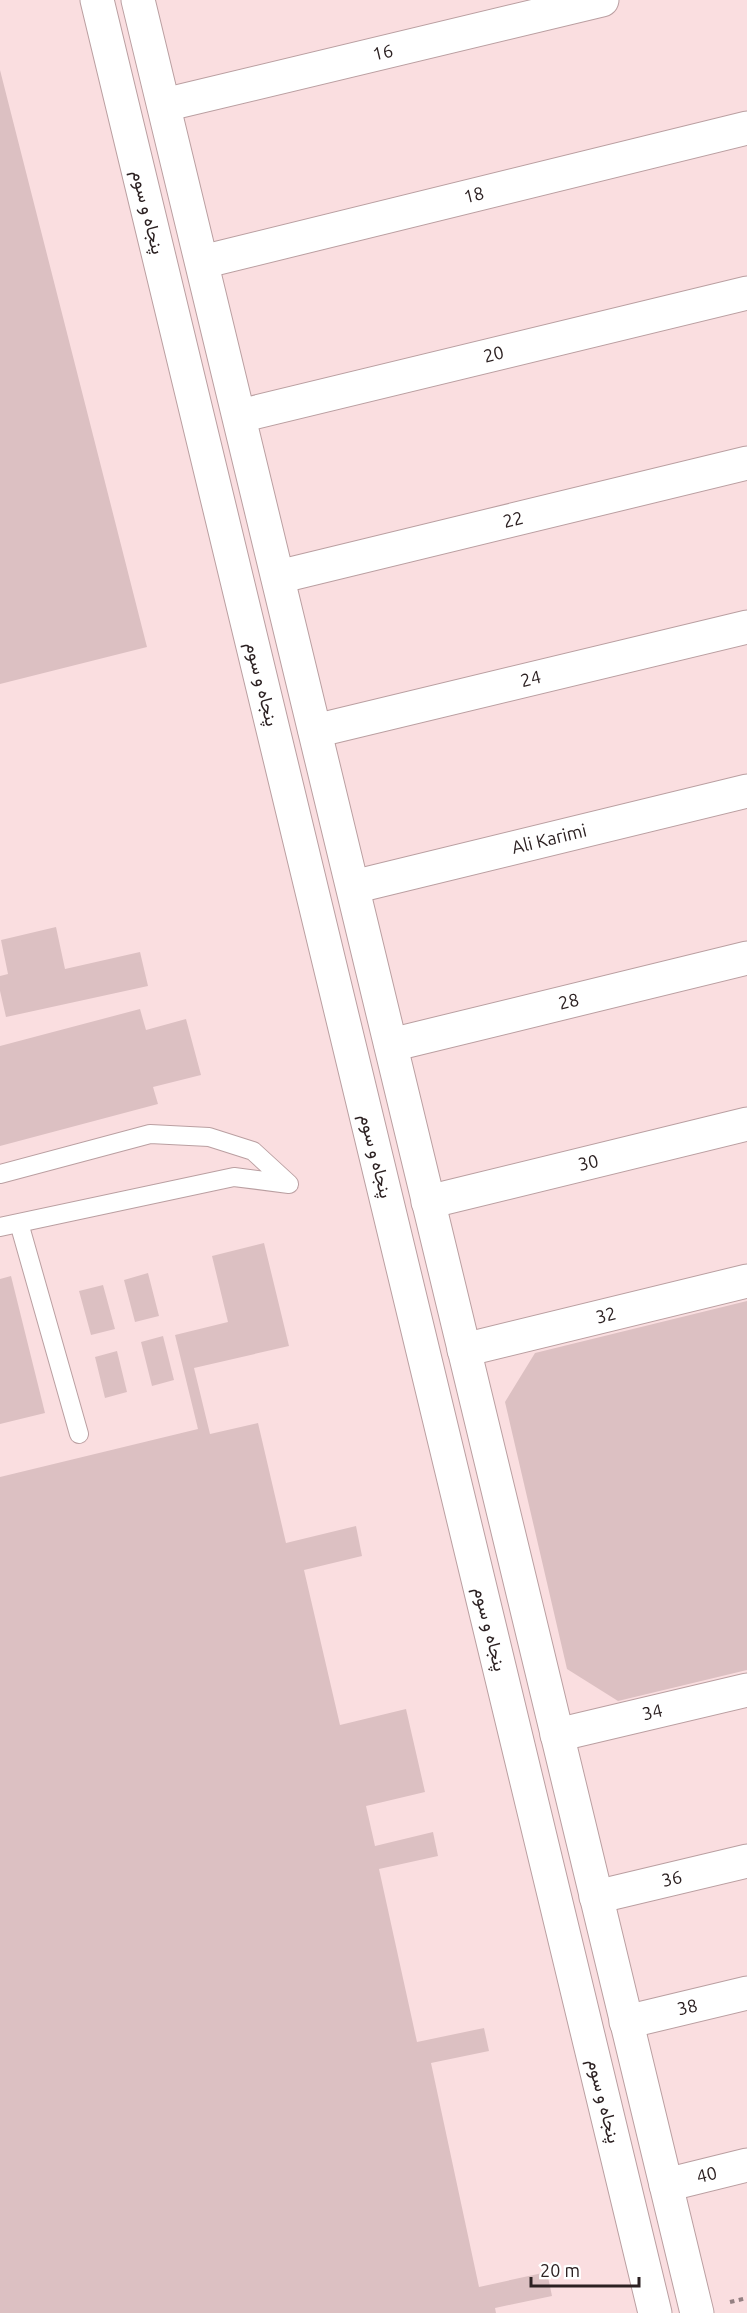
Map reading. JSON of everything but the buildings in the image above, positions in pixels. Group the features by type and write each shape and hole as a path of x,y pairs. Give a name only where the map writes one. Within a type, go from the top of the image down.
{"street":[{"name":"پنجاه و سوم","path":"96,0 655,2313"},
{"path":"138,0 697,2313"},
{"name":"16","path":"164,105 602,0"},
{"name":"18","path":"202,262 747,128"},
{"name":"20","path":"240,416 747,293"},
{"name":"22","path":"278,577 747,463"},
{"name":"24","path":"315,731 747,627"},
{"name":"Ali Karimi","path":"353,887 747,791"},
{"name":"28","path":"391,1045 747,958"},
{"name":"30","path":"428,1202 747,1124"},
{"name":"32","path":"465,1350 747,1281"},
{"name":"34","path":"557,1735 747,1690"},
{"name":"36","path":"596,1897 747,1861"},
{"name":"38","path":"626,2022 747,1994"},
{"name":"40","path":"666,2185 747,2165"}],"lane":[{"path":"0,1174 150,1134 209,1137 253,1151 289,1184 234,1178 0,1227"},
{"path":"19,1223 79,1434"}]}
